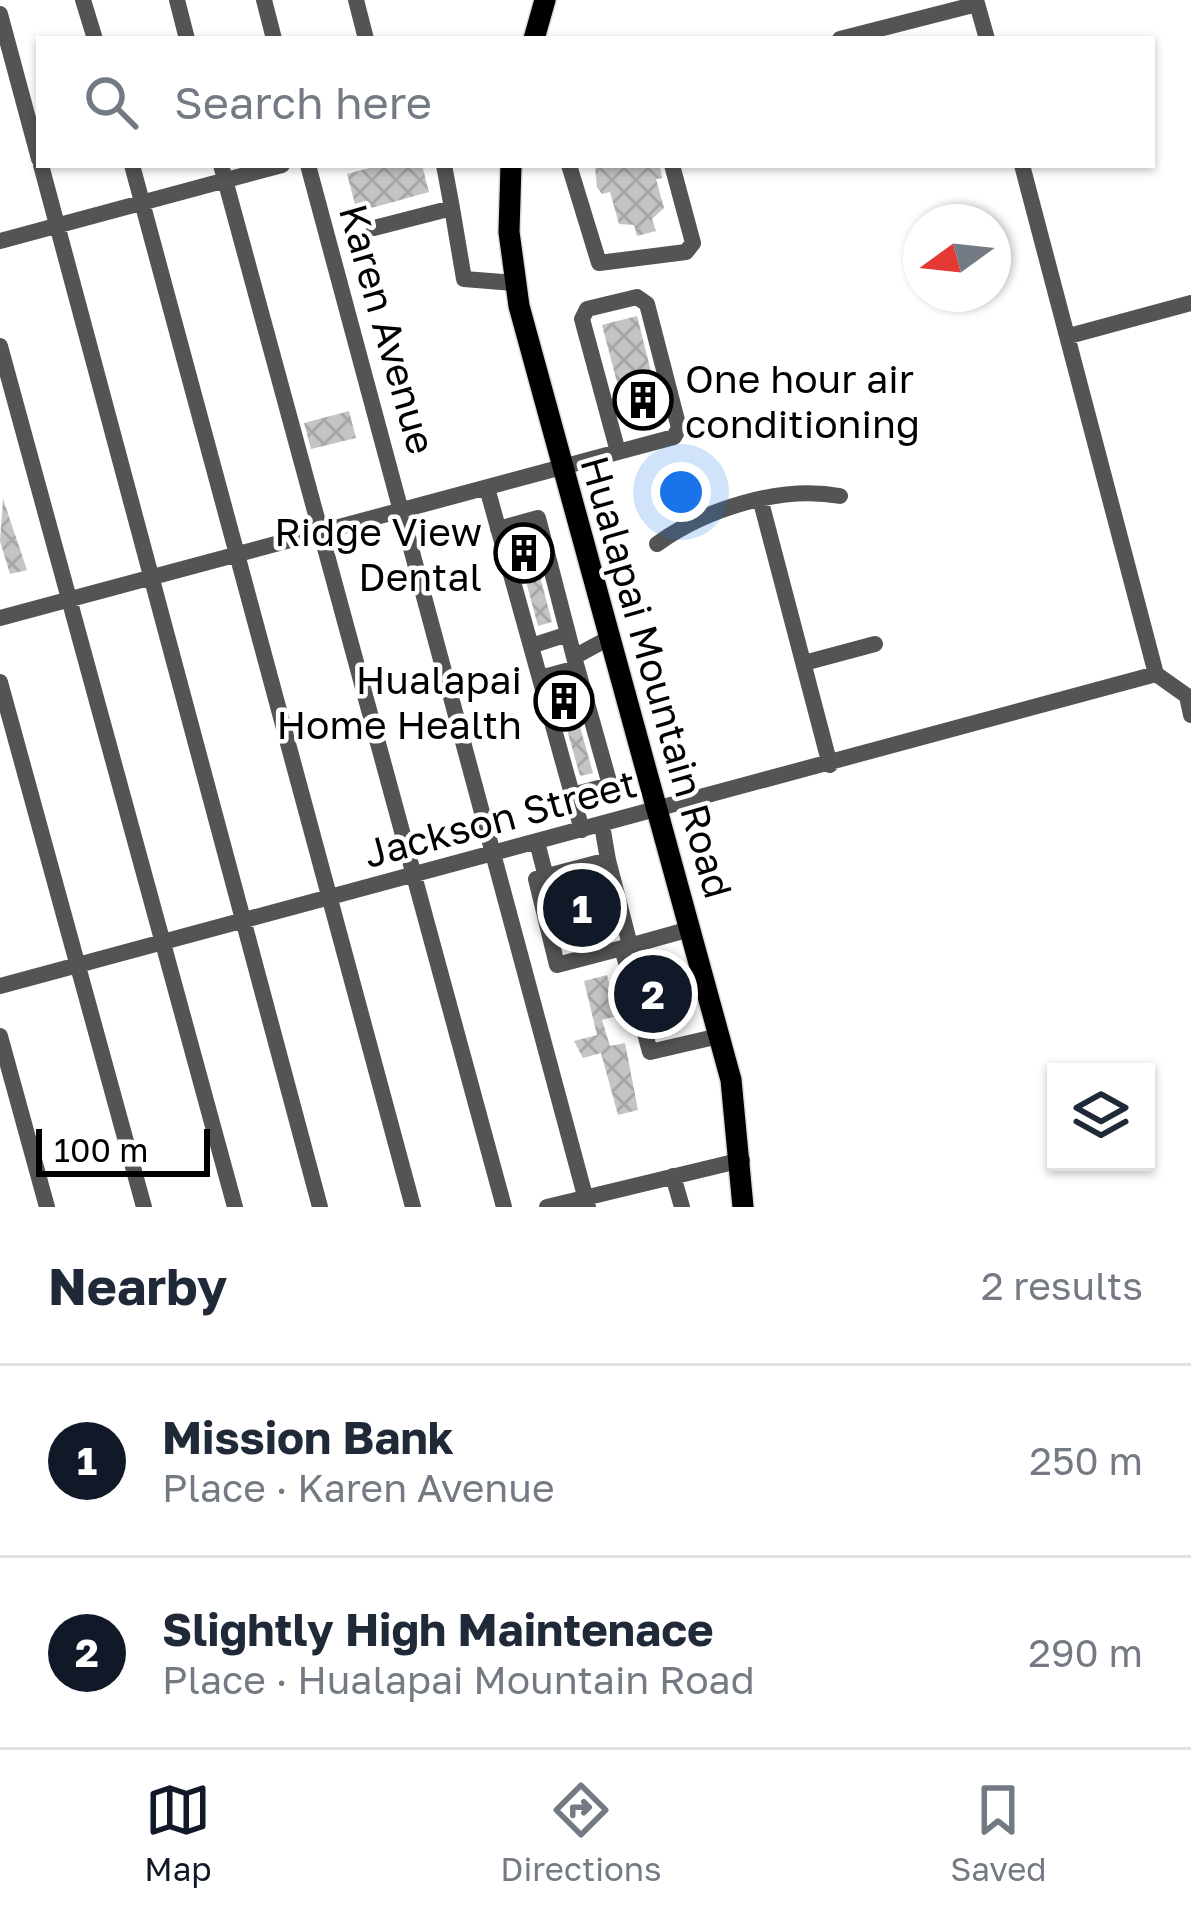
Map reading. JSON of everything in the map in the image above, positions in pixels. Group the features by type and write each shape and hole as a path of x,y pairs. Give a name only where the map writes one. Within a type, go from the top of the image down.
{"main road":[{"path":"535,36 545,0"},
{"name":"Hualapai Mountain Road","path":"511,168 515,283 719,1036 742,1160 742,1207"}],"street":[{"path":"83,0 94,36"},
{"path":"177,0 186,36"},
{"path":"264,0 273,36"},
{"path":"356,0 365,36"},
{"path":"851,36 976,2 986,36"},
{"path":"0,14 36,147"},
{"path":"42,168 320,1207"},
{"path":"133,168 413,1207"},
{"path":"0,241 142,201 223,172 256,168"},
{"name":"Karen Avenue","path":"309,168 587,1202"},
{"path":"445,168 464,279 515,283"},
{"path":"570,168 598,263 686,252 693,244 673,168"},
{"path":"1023,168 1156,674 1187,696 1191,715"},
{"path":"223,172 504,1207"},
{"path":"374,228 452,208"},
{"path":"0,618 674,437 679,428 647,304 637,297 587,309 582,319 618,452"},
{"path":"1069,336 1191,303"},
{"path":"0,346 235,1207"},
{"path":"487,488 581,830"},
{"path":"657,544 688,521 806,490 840,496"},
{"path":"761,502 830,765"},
{"path":"499,529 538,518 610,785 572,794"},
{"path":"531,646 568,634"},
{"path":"540,678 576,662 609,638"},
{"path":"804,663 875,644"},
{"name":"Jackson Street","path":"0,986 1156,674"},
{"path":"0,682 144,1207"},
{"path":"602,825 650,1052 719,1036"},
{"path":"537,842 546,877"},
{"path":"608,860 536,879 557,965 690,929"},
{"path":"0,1036 47,1207"},
{"path":"547,1207 587,1202 742,1160"},
{"path":"673,1176 682,1207"}],"building":[{"path":"369,168 423,168 429,192 357,212 347,174"},
{"path":"595,168 660,168 662,178 656,179 664,208 652,219 656,231 637,236 634,225 619,224 610,192 602,194"},
{"path":"637,316 663,419 629,428 602,325"},
{"path":"349,411 356,438 311,449 304,423"},
{"path":"3,499 27,570 10,574 0,541"},
{"path":"530,539 552,622 538,626 516,544"},
{"path":"570,691 593,773 580,776 557,694"},
{"path":"594,889 607,935 576,944 572,930 562,933 559,921 568,918 562,898"},
{"path":"658,961 674,1023 657,1027 640,966"},
{"path":"607,975 617,1016 602,1020 610,1046 625,1043 638,1110 618,1115 601,1053 583,1058 574,1041 597,1035 584,981"}],"place":[{"name":"One hour air conditioning","path":"643,400"},
{"name":"Ridge View Dental","path":"524,553"},
{"name":"Hualapai Home Health","path":"564,701"},
{"name":"Mission Bank","path":"582,908"},
{"name":"Slightly High Maintenace","path":"653,994"}]}
